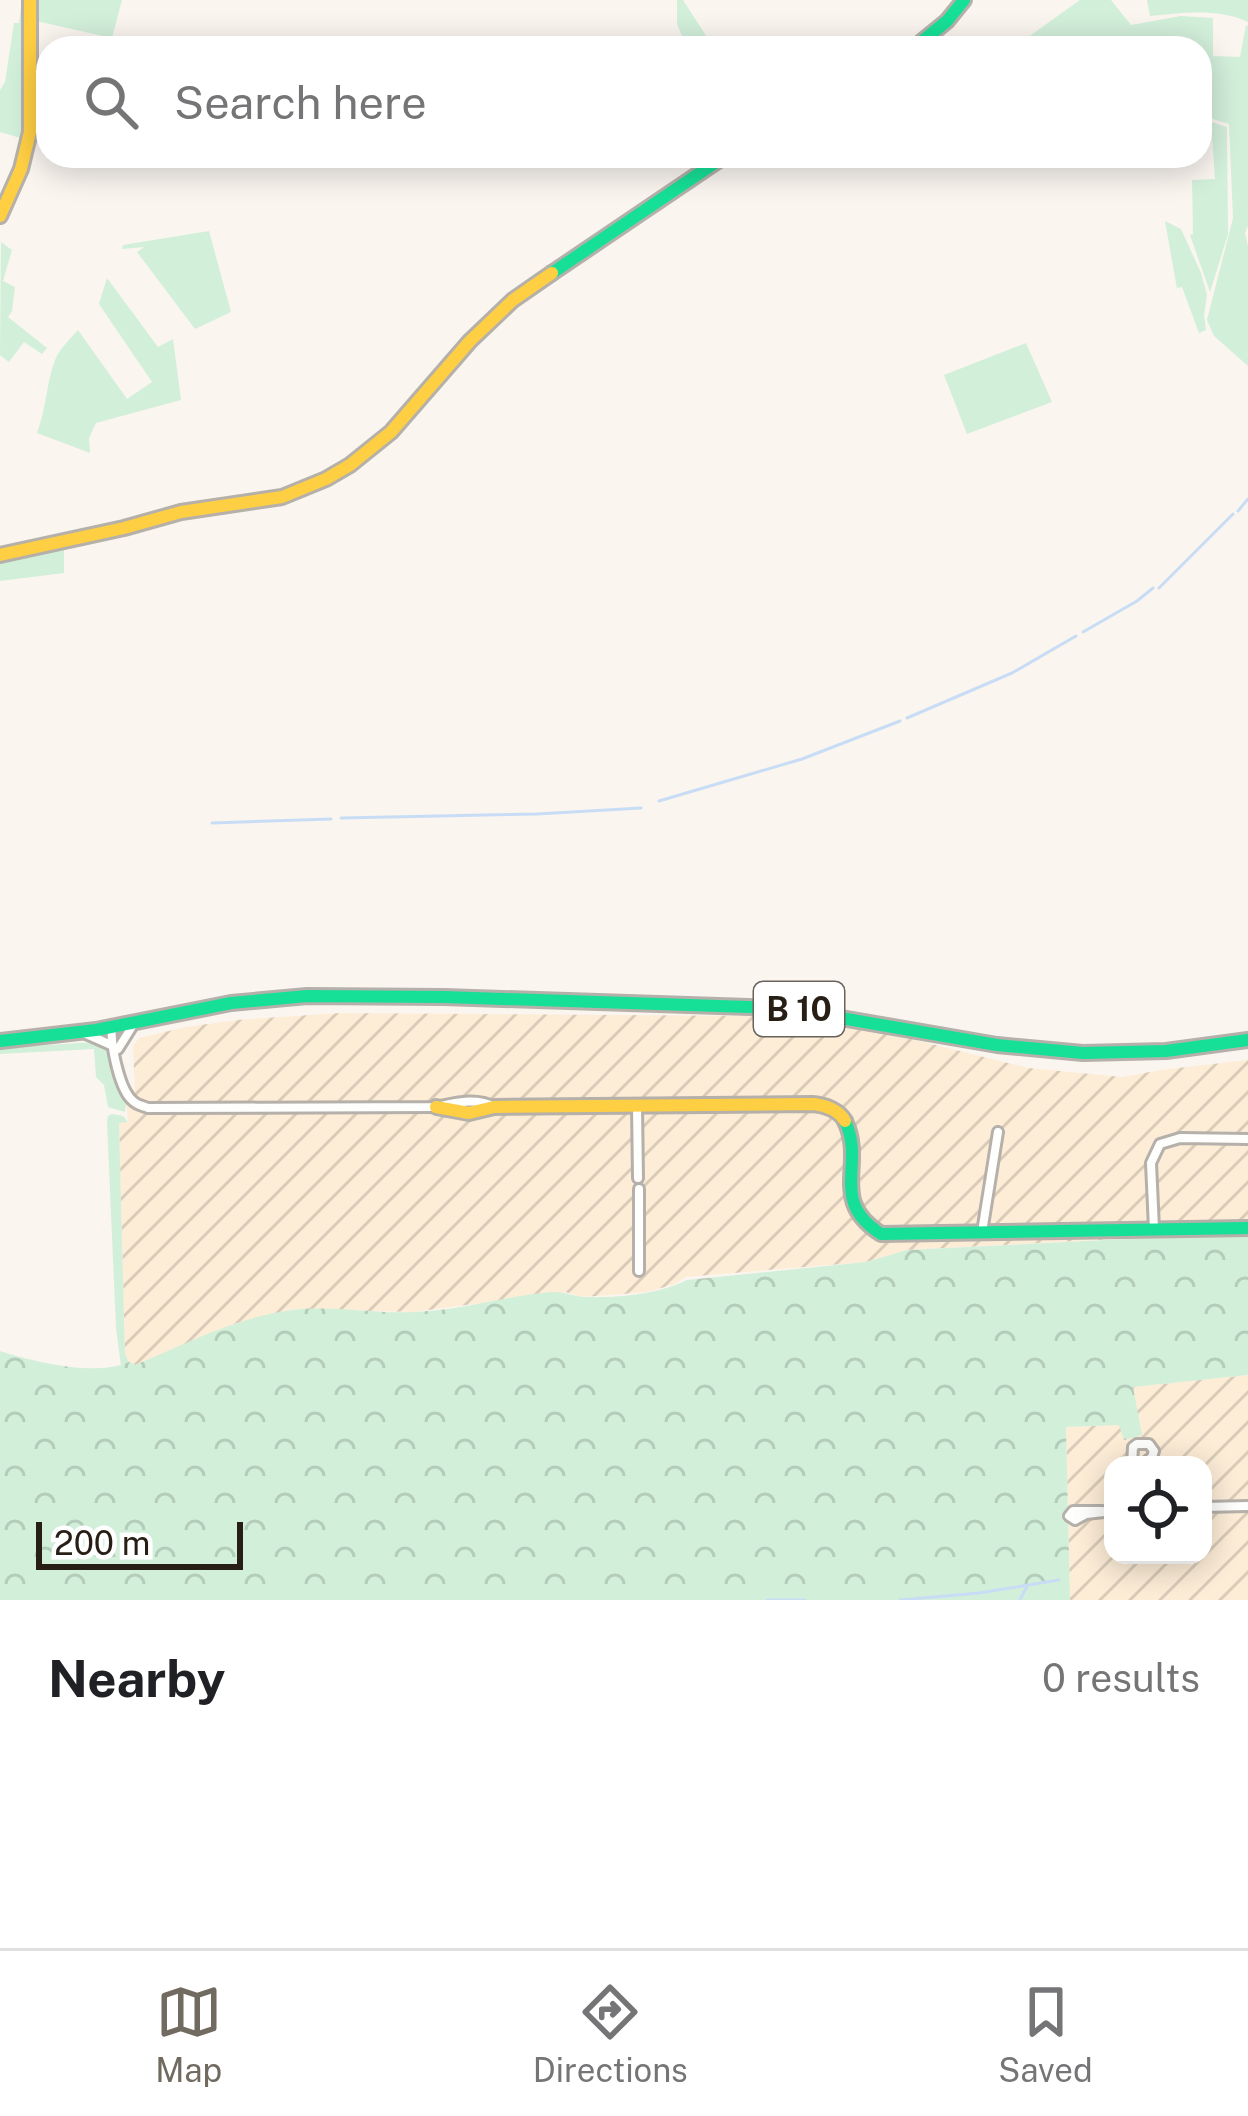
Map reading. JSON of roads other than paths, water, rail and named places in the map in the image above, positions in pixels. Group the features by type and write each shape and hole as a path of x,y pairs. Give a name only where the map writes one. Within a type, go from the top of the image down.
{"street":[{"path":"0,216 21,169 30,132 30,0"},
{"path":"929,36 964,0"},
{"path":"0,555 181,512 282,497 326,479 392,432 470,341 513,301 707,168"},
{"name":"B 10","path":"2,1040 83,1032 254,1000 391,995 783,1008 1024,1048 1090,1054 1168,1052 1248,1040"},
{"path":"115,1047 135,1023"},
{"path":"112,1027 126,1092 148,1108 436,1107 478,1112 494,1107 829,1106 850,1130 851,1200 858,1216 881,1234 1248,1228"},
{"path":"83,1032 115,1047"},
{"path":"637,1106 639,1271"},
{"path":"982,1232 998,1132"},
{"path":"1154,1229 1151,1162 1160,1144 1180,1138 1248,1139"},
{"path":"1132,1456 1137,1444 1149,1444 1152,1456"},
{"path":"1212,1508 1248,1506"}],"waterway":[{"path":"955,20 969,0"},
{"path":"1238,511 1248,499"},
{"path":"1159,588 1233,514"},
{"path":"1083,632 1153,588"},
{"path":"907,718 1012,673 1076,636"},
{"path":"659,801 802,759 900,721"},
{"path":"341,818 641,808"},
{"path":"212,823 331,819"},
{"path":"900,1600 1059,1580"},
{"path":"1020,1600 1027,1586"},
{"path":"767,1600 805,1600"}]}
